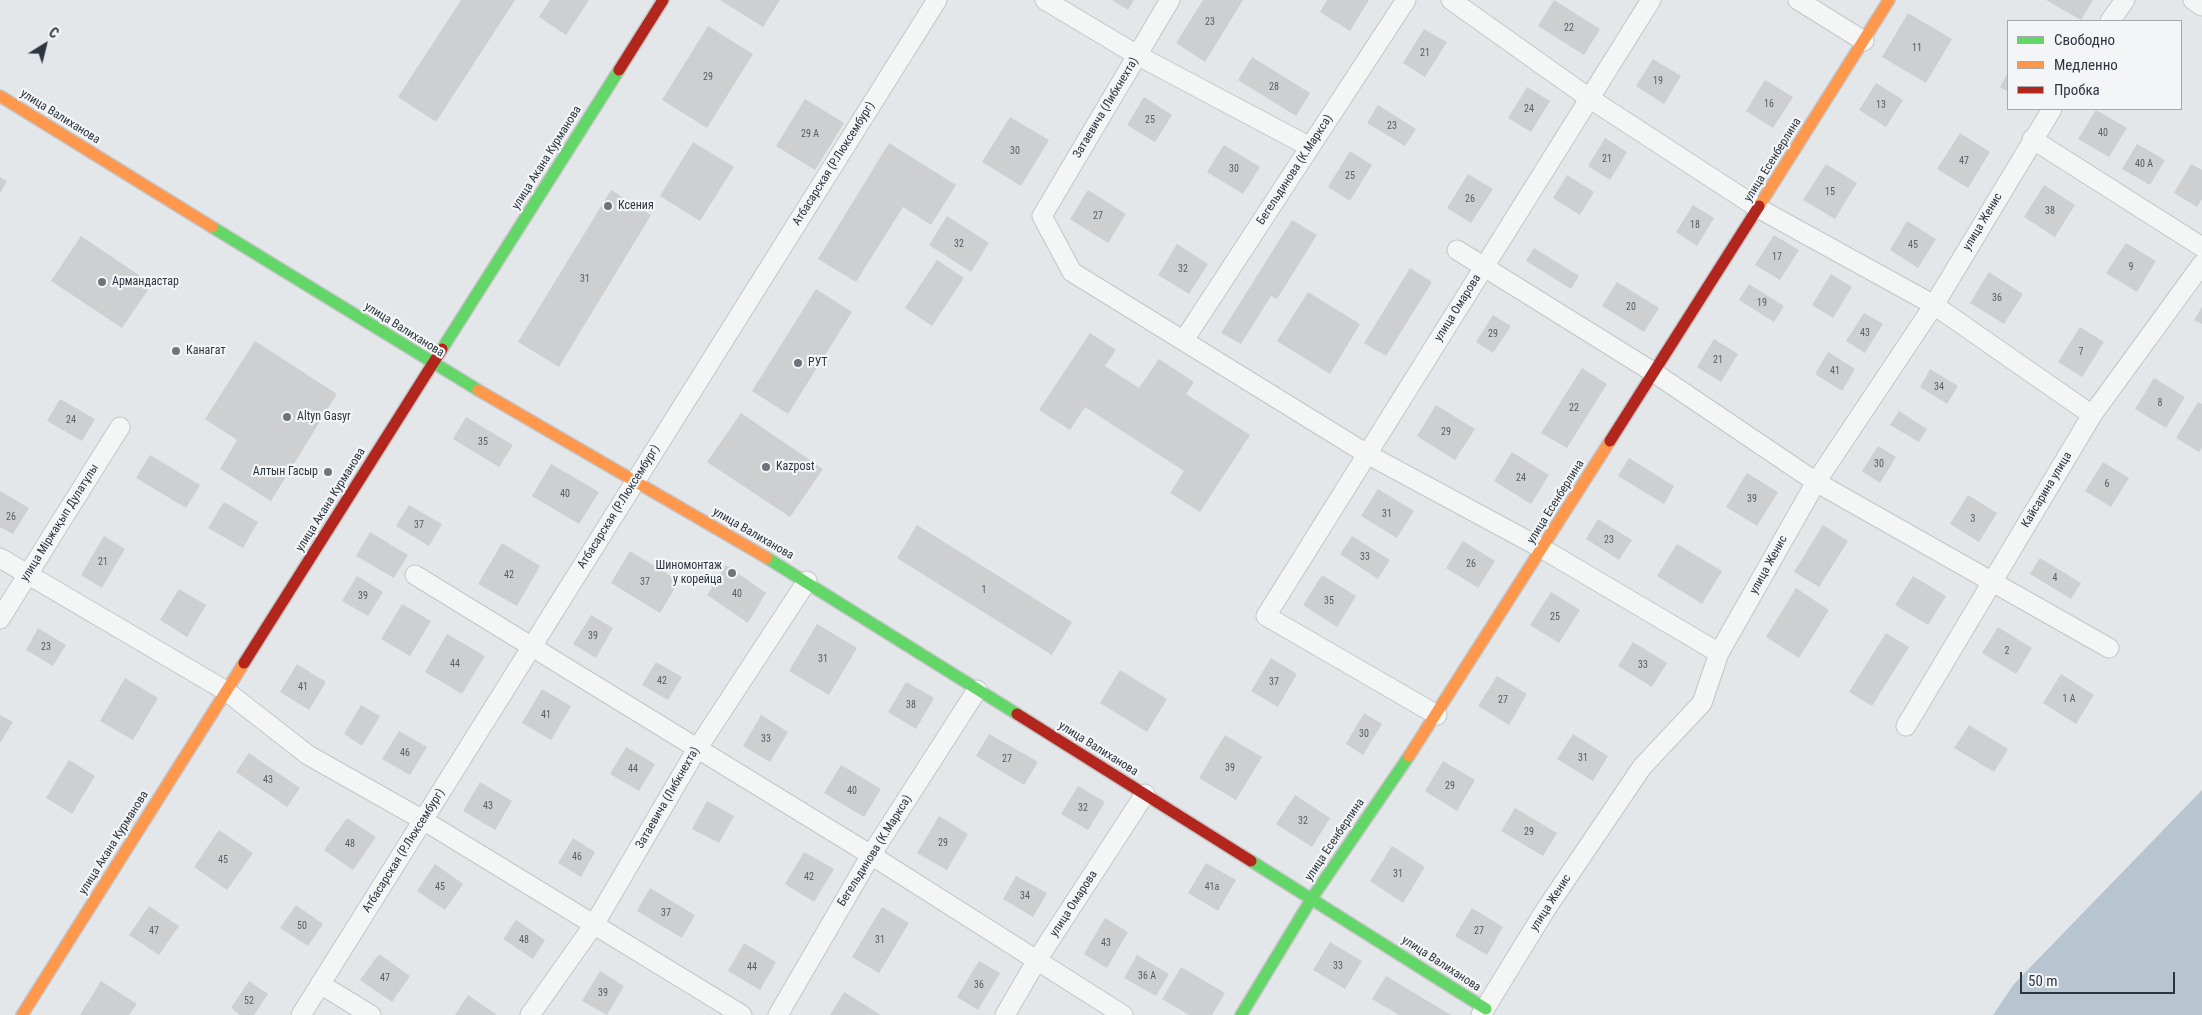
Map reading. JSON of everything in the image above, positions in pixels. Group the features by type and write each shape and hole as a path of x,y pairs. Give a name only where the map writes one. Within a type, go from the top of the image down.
{"street":[{"name":"улица Акана Курманова","path":"22,1015 663,0"},
{"name":"Атбасарская (Р.Люксембург)","path":"301,1015 937,0"},
{"path":"1045,0 1137,55 1310,148"},
{"name":"Затаевича (Либкнехта)","path":"1170,0 1042,216 1072,272 1184,340"},
{"name":"Бегельдинова (К.Маркса)","path":"1184,340 1406,0"},
{"path":"1451,0 1589,98 1758,208 1934,305 2092,415"},
{"name":"улица Омарова","path":"1437,715 1266,616 1650,0"},
{"path":"1798,0 1864,42"},
{"name":"улица Есенберлина","path":"1241,1015 1312,898 1437,715 1543,549 1889,0"},
{"path":"2111,20 2124,0"},
{"path":"2193,0 2202,6"},
{"name":"улица Валиханова","path":"0,96 433,364 806,581 1312,898 1484,1012"},
{"name":"улица Женис","path":"1484,1012 1546,909 1642,767 1702,703 1719,653 1816,482 1934,305 2032,139 2051,110"},
{"path":"2032,139 2202,247"},
{"path":"1458,250 1653,372 1816,482 2109,648"},
{"name":"Кайсарина улица","path":"1906,726 2092,415 2202,264"},
{"path":"1184,340 1367,454 1543,549 1719,653"},
{"name":"улица Міржақып Дулатұлы","path":"0,620 120,427"},
{"path":"0,558 226,691 308,755 423,820 742,1015"},
{"path":"415,575 532,646 696,750 871,855 1123,1015"},
{"name":"Затаевича (Либкнехта)","path":"530,1015 595,924 696,750 806,581"},
{"name":"Бегельдинова (К.Маркса)","path":"778,1015 871,855 978,690"},
{"name":"улица Омарова","path":"1005,1015 1038,960 1145,794"},
{"path":"320,984 371,1015"}],"shaded area":[{"path":"2202,790 2202,1015 1993,1015 2014,984"}],"building":[{"path":"461,0 515,0 436,122 398,97"},
{"path":"550,0 589,0 566,35 539,17"},
{"path":"720,0 780,0 763,27"},
{"path":"1112,0 1134,0 1128,10"},
{"path":"1203,0 1243,0 1205,62 1176,43"},
{"path":"1327,0 1369,0 1350,31 1320,12"},
{"path":"1554,0 1600,29 1584,55 1538,26"},
{"path":"2046,0 2093,0 2081,20"},
{"path":"1908,13 1952,39 1926,83 1882,57"},
{"path":"708,26 753,54 707,128 662,100"},
{"path":"1424,29 1447,42 1425,77 1403,63"},
{"path":"1252,57 1310,93 1296,116 1238,80"},
{"path":"1653,59 1681,76 1664,104 1636,86"},
{"path":"2007,74 2007,91 2000,87"},
{"path":"1765,80 1793,97 1773,128 1746,111"},
{"path":"1876,83 1903,100 1886,127 1859,110"},
{"path":"1527,87 1550,101 1531,132 1508,118"},
{"path":"1144,97 1172,115 1155,142 1127,125"},
{"path":"805,99 844,123 815,170 776,146"},
{"path":"1378,105 1416,129 1405,146 1367,123"},
{"path":"2096,110 2127,128 2109,157 2078,139"},
{"path":"1010,117 1049,140 1021,186 982,162"},
{"path":"1960,133 1990,152 1968,188 1937,169"},
{"path":"1605,138 1627,152 1610,180 1588,166"},
{"path":"693,142 734,167 700,221 660,196"},
{"path":"889,143 956,185 931,225 903,207 856,282 818,259"},
{"path":"2137,144 2165,160 2150,185 2122,169"},
{"path":"1224,145 1260,167 1243,194 1207,172"},
{"path":"1350,151 1372,165 1350,201 1328,187"},
{"path":"1826,164 1857,183 1835,219 1803,200"},
{"path":"2191,164 2202,170 2202,199 2197,207 2174,193"},
{"path":"1468,174 1493,189 1471,223 1447,208"},
{"path":"1567,175 1594,192 1580,215 1553,198"},
{"path":"0,177 7,181 0,193"},
{"path":"2044,185 2075,205 2055,237 2024,217"},
{"path":"611,190 651,215 559,367 518,342"},
{"path":"1088,190 1126,214 1108,243 1070,219"},
{"path":"1693,205 1714,218 1697,246 1676,232"},
{"path":"947,216 989,243 971,272 929,245"},
{"path":"1292,220 1317,235 1277,299 1271,296 1241,344 1221,333"},
{"path":"1907,221 1936,239 1918,268 1890,250"},
{"path":"1774,235 1799,250 1780,280 1755,265"},
{"name":"Армандастар","path":"81,236 152,284 122,328 51,281"},
{"path":"2126,243 2156,261 2137,292 2106,273"},
{"path":"1177,244 1208,264 1189,294 1158,275"},
{"path":"1534,248 1579,276 1571,289 1526,261"},
{"path":"937,260 964,278 932,326 905,308"},
{"path":"1410,268 1432,282 1386,356 1364,343"},
{"path":"1989,272 2023,294 2004,324 1970,303"},
{"path":"1831,274 1852,287 1833,318 1812,305"},
{"path":"1617,282 1659,308 1644,332 1602,306"},
{"path":"1749,284 1784,306 1774,322 1739,300"},
{"path":"816,289 852,312 788,414 752,391"},
{"path":"1308,292 1360,324 1330,374 1277,341"},
{"path":"2202,307 2202,324 2194,320"},
{"path":"1864,313 1883,324 1865,353 1846,341"},
{"path":"1493,315 1511,326 1493,353 1476,342"},
{"path":"2080,327 2104,342 2082,377 2058,362"},
{"path":"1090,333 1116,350 1105,366 1139,388 1159,359 1194,382 1186,394 1250,435 1200,512 1170,493 1184,471 1085,407 1070,430 1039,410"},
{"path":"1714,339 1738,354 1721,382 1697,367"},
{"name":"Altyn Gasyr","path":"255,341 337,394 271,501 220,469 237,440 205,419"},
{"path":"1828,352 1855,369 1842,391 1815,374"},
{"path":"1582,368 1607,384 1567,448 1541,433"},
{"path":"1930,369 1958,386 1947,404 1920,387"},
{"path":"2154,378 2185,397 2166,428 2135,409"},
{"path":"60,399 95,419 82,441 47,421"},
{"path":"2198,402 2202,404 2202,448 2199,452 2176,438"},
{"path":"1436,405 1475,429 1455,460 1417,436"},
{"path":"1899,411 1927,429 1919,442 1890,425"},
{"path":"741,413 823,469 790,517 707,462"},
{"path":"466,417 513,445 499,467 453,439"},
{"path":"1878,446 1896,457 1880,483 1862,471"},
{"path":"1512,452 1549,475 1531,504 1494,481"},
{"path":"150,455 200,485 186,508 136,478"},
{"path":"1629,458 1674,486 1664,504 1618,476"},
{"path":"2103,462 2129,478 2111,507 2085,491"},
{"path":"551,464 599,492 579,524 532,496"},
{"path":"1747,473 1778,492 1757,526 1726,507"},
{"path":"1378,489 1414,511 1397,538 1361,516"},
{"path":"0,491 29,508 13,534 0,527"},
{"path":"1968,495 1997,513 1979,542 1950,524"},
{"path":"224,502 258,522 243,548 208,528"},
{"path":"409,505 442,524 429,546 396,526"},
{"path":"1598,519 1632,540 1619,560 1586,539"},
{"path":"917,525 1072,622 1052,655 897,558"},
{"path":"1823,525 1848,541 1819,587 1794,572"},
{"path":"370,532 408,555 394,578 356,556"},
{"path":"104,536 125,549 102,588 81,575"},
{"path":"1352,536 1390,560 1378,579 1340,554"},
{"path":"1463,541 1495,561 1478,588 1446,568"},
{"path":"502,543 540,566 517,606 478,584"},
{"path":"1677,544 1722,571 1702,604 1657,576"},
{"path":"630,551 679,581 660,613 611,583"},
{"path":"2040,558 2081,583 2071,599 2030,574"},
{"path":"726,565 766,593 748,623 707,595"},
{"path":"1322,575 1356,596 1337,627 1303,605"},
{"path":"357,576 383,592 368,616 342,601"},
{"path":"1913,576 1946,596 1928,625 1895,605"},
{"path":"1796,588 1829,610 1799,658 1766,637"},
{"path":"179,589 206,605 187,637 160,620"},
{"path":"1551,592 1580,610 1559,643 1530,625"},
{"path":"402,604 431,621 410,656 381,639"},
{"path":"591,615 613,628 596,658 573,644"},
{"path":"817,624 857,648 829,695 789,671"},
{"path":"1998,627 2032,648 2016,674 1982,653"},
{"path":"38,628 66,645 53,666 26,650"},
{"path":"1886,633 1909,647 1872,706 1849,692"},
{"path":"447,634 485,656 462,694 425,672"},
{"path":"1633,642 1667,663 1652,687 1618,666"},
{"path":"1271,658 1297,674 1278,707 1251,691"},
{"path":"656,662 682,677 668,700 642,685"},
{"path":"297,664 326,682 309,710 280,692"},
{"path":"1120,670 1167,699 1147,732 1100,703"},
{"path":"2061,674 2094,695 2076,724 2043,703"},
{"path":"1497,676 1527,694 1509,725 1478,706"},
{"path":"125,678 158,698 133,740 100,721"},
{"path":"906,682 934,698 916,729 888,712"},
{"path":"542,689 571,706 551,740 522,723"},
{"path":"361,705 380,716 362,746 344,734"},
{"path":"1364,713 1382,724 1363,755 1346,744"},
{"path":"0,715 13,722 0,743"},
{"path":"761,715 788,732 770,762 743,746"},
{"path":"1969,725 2008,749 1994,772 1954,748"},
{"path":"399,731 427,747 410,775 382,759"},
{"path":"989,734 1038,762 1024,785 976,756"},
{"path":"1573,734 1608,756 1593,781 1557,759"},
{"path":"1225,735 1262,757 1236,800 1199,778"},
{"path":"626,747 655,764 639,791 610,774"},
{"path":"249,753 300,788 287,807 236,772"},
{"path":"69,760 95,776 72,814 46,798"},
{"path":"1443,761 1475,780 1457,811 1425,791"},
{"path":"841,765 881,789 864,817 824,793"},
{"path":"480,782 512,801 495,830 463,811"},
{"path":"1078,786 1105,802 1088,830 1061,814"},
{"path":"1295,795 1330,818 1312,847 1276,824"},
{"path":"707,801 734,816 719,843 692,829"},
{"path":"1515,808 1557,833 1543,856 1501,831"},
{"path":"939,816 968,834 947,870 917,853"},
{"path":"347,818 376,837 353,870 324,850"},
{"path":"219,830 253,853 227,890 194,867"},
{"path":"573,838 595,852 581,877 558,863"},
{"path":"1392,846 1425,867 1403,903 1370,881"},
{"path":"804,852 834,869 814,902 785,884"},
{"path":"1206,863 1236,880 1218,911 1188,893"},
{"path":"435,864 463,884 445,910 417,891"},
{"path":"1016,876 1047,893 1033,917 1003,899"},
{"path":"650,888 695,915 682,938 637,911"},
{"path":"296,905 323,924 308,946 280,928"},
{"path":"149,906 179,926 159,955 129,935"},
{"path":"882,907 909,923 879,973 852,957"},
{"path":"1472,908 1503,927 1487,955 1455,936"},
{"path":"1105,918 1128,932 1107,968 1084,954"},
{"path":"516,920 545,940 533,959 503,939"},
{"path":"1330,942 1362,961 1345,989 1313,970"},
{"path":"744,943 776,962 760,990 728,971"},
{"path":"379,954 410,976 392,1002 360,980"},
{"path":"1137,955 1169,974 1156,996 1124,978"},
{"path":"979,961 1000,973 978,1010 957,997"},
{"path":"1181,967 1225,993 1212,1015 1189,1015 1162,999"},
{"path":"600,971 624,986 607,1015 582,1001"},
{"path":"1386,976 1451,1015 1399,1015 1372,999"},
{"path":"101,981 137,1004 129,1015 80,1015"},
{"path":"249,981 268,994 254,1015 240,1015 231,1008"},
{"path":"844,992 881,1015 830,1015"},
{"path":"468,995 497,1015 455,1015"}],"traffic: fast":[{"path":"442,349 619,70"},
{"path":"212,227 478,390"},
{"path":"767,558 1017,714"},
{"path":"1241,1015 1312,898 1409,756"},
{"path":"1251,861 1486,1009"}],"traffic: slow":[{"path":"1759,206 1889,0"},
{"path":"0,96 212,227"},
{"path":"478,390 767,558"},
{"path":"1409,756 1610,441"},
{"path":"22,1015 244,663"}],"traffic: jam":[{"path":"619,70 663,0"},
{"path":"1610,441 1759,206"},
{"path":"244,663 442,349"},
{"path":"1017,714 1251,861"}],"place":[{"name":"Ксения","path":"608,206"},
{"name":"Армандастар","path":"102,282"},
{"name":"Канагат","path":"176,351"},
{"name":"РУТ","path":"798,363"},
{"name":"Altyn Gasyr","path":"287,417"},
{"name":"Kazpost","path":"766,467"},
{"name":"Алтын Гасыр","path":"328,472"},
{"name":"Шиномонтаж у корейца","path":"732,573"}]}
